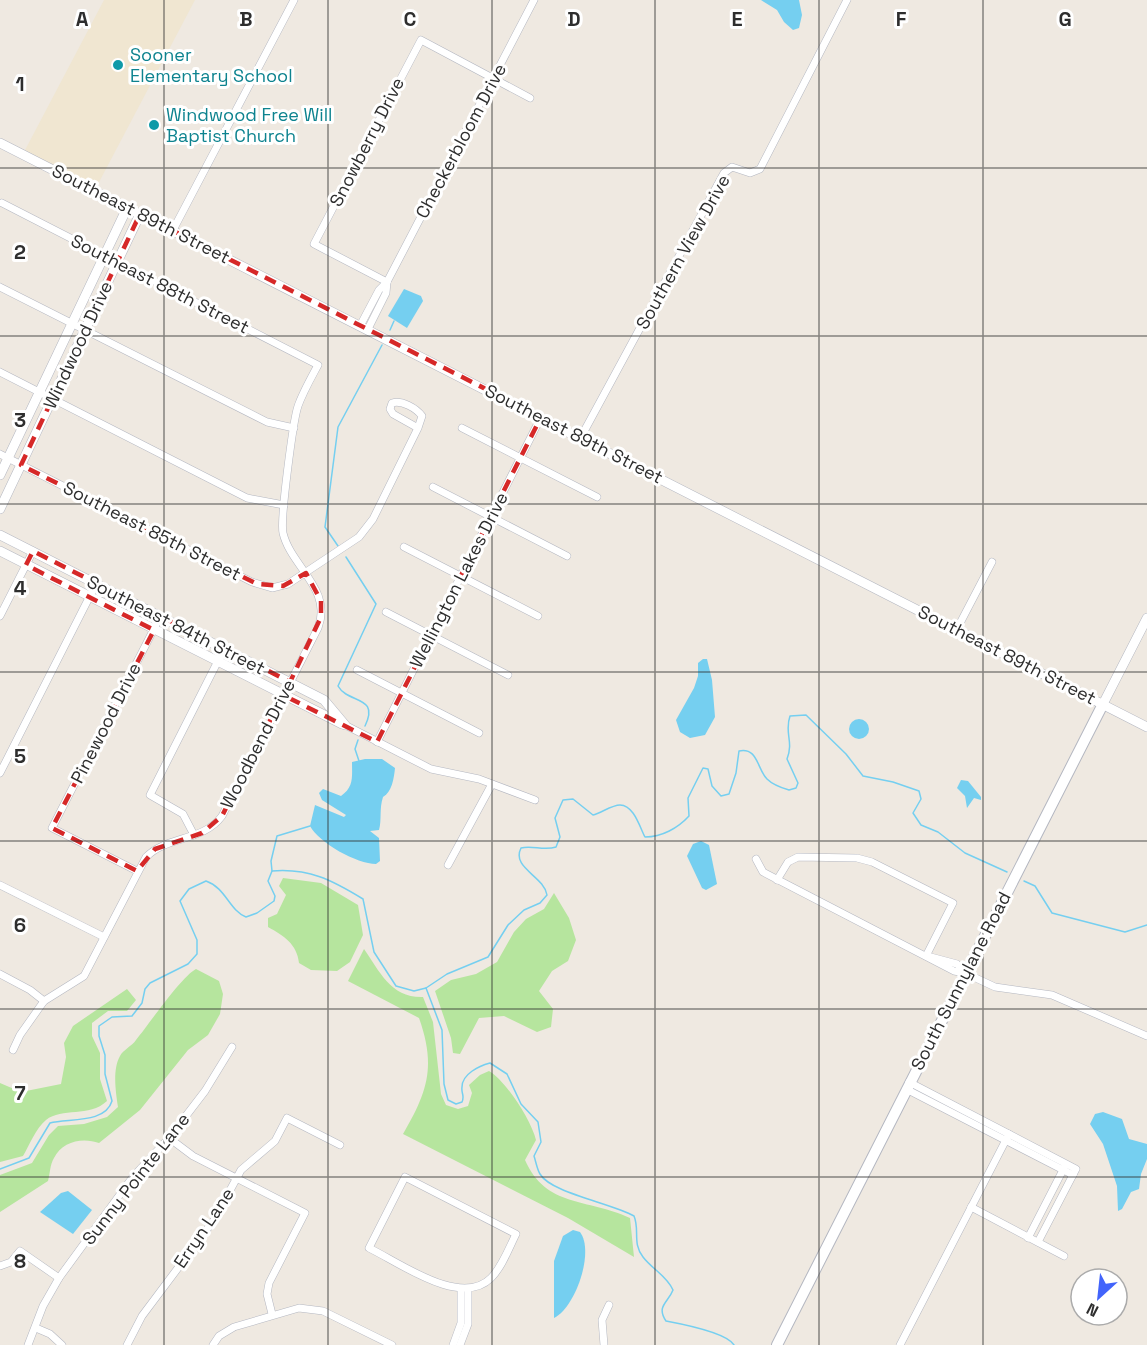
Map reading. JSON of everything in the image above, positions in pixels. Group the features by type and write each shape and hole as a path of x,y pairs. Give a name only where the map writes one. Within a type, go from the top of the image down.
{"main road":[{"name":"South Sunnylane Road","path":"777,1345 1102,704"}],"street":[{"path":"173,231 294,0"},
{"name":"Checkerbloom Drive","path":"364,328 379,290 387,282 534,0"},
{"name":"Southern View Drive","path":"581,437 724,173 732,167 750,173 760,169 847,0"},
{"name":"Snowberry Drive","path":"387,282 314,244 421,40 494,79"},
{"path":"494,79 530,98"},
{"name":"Southeast 89th Street","path":"0,143 1147,727"},
{"name":"Southeast 88th Street","path":"2,203 318,365"},
{"name":"Windwood Drive","path":"0,476 4,456 39,392 127,208"},
{"name":"Windwood Drive","path":"0,509 140,214"},
{"path":"0,287 267,422 294,428"},
{"name":"Woodbend Drive","path":"13,1050 20,1035 44,1001 56,992 81,980 137,871 155,849 211,827 222,816 321,617 319,596 283,533 284,505 298,404 318,365"},
{"path":"0,372 247,498 284,505"},
{"path":"402,402 420,413 422,416 418,428 393,414 390,409 392,403 402,402"},
{"name":"Wellington Lakes Drive","path":"378,742 541,417"},
{"name":"Southeast 85th Street","path":"4,456 257,584 272,588 283,586 306,573 346,548 364,532 418,428"},
{"path":"462,428 597,497"},
{"path":"433,487 567,556"},
{"name":"Southeast 84th Street","path":"0,535 324,700 345,725"},
{"path":"404,547 538,616"},
{"name":"Southeast 84th Street","path":"0,551 432,769 492,784 535,800"},
{"path":"0,616 33,551"},
{"path":"957,629 992,562"},
{"path":"0,773 96,584"},
{"path":"386,612 508,675"},
{"name":"Pinewood Drive","path":"137,871 52,828 160,617"},
{"name":"South Sunnylane Road","path":"1102,704 1147,618"},
{"path":"194,835 183,814 150,795 224,649"},
{"path":"357,670 479,733"},
{"path":"448,865 492,784"},
{"path":"777,880 788,862 798,857 857,858 872,862 953,903 926,956"},
{"path":"756,859 763,872 777,880 954,971 965,973 995,987 1064,999 1147,1036"},
{"path":"0,885 104,937"},
{"path":"0,974 30,990 44,1001"},
{"name":"Sunny Pointe Lane","path":"28,1345 43,1306 59,1278 132,1178 170,1138 213,1082 232,1047"},
{"path":"908,1086 1074,1172 1038,1242"},
{"name":"Erryn Lane","path":"127,1345 142,1316 214,1220 244,1166 275,1141 287,1118 340,1145"},
{"path":"900,1345 1007,1137"},
{"path":"170,1138 193,1156 305,1213 269,1283 267,1294 272,1314"},
{"path":"1028,1238 1065,1167"},
{"path":"405,1177 516,1234 493,1276 484,1284 465,1290 443,1284 369,1248 405,1177"},
{"path":"971,1207 1064,1256"},
{"path":"0,1266 11,1262 20,1251 59,1278"},
{"path":"453,1345 461,1323 465,1290"},
{"path":"460,1345 468,1324 465,1290"},
{"path":"604,1345 603,1320 609,1305"},
{"path":"213,1345 228,1330 293,1309 315,1309 392,1345"},
{"path":"36,1328 50,1334 62,1345"}],"highlighted area":[{"path":"140,214 541,417 377,742 283,695 222,816 202,833 155,849 137,871 52,828 154,630 26,565 33,551 290,682 321,617 321,601 306,573 283,586 257,584 21,465"}],"shaded area":[{"path":"104,0 195,0 97,186 24,152"}],"green space":[{"path":"283,878 321,883 358,905 363,935 350,962 337,971 311,970 299,963 293,946 268,927 268,918 277,914 286,895 279,886"},
{"path":"554,893 569,918 576,940 568,961 552,971 539,991 553,1009 551,1027 537,1032 504,1016 479,1018 460,1054 453,1053 451,1038 435,991 451,980 476,974 497,962 514,932 526,919 544,909"},
{"path":"364,949 381,975 394,988 412,996 423,997 433,1022 441,1094 446,1105 458,1109 468,1106 472,1093 469,1085 480,1075 489,1071 496,1076 517,1102 533,1132 536,1140 525,1160 534,1175 544,1186 569,1200 630,1218 634,1257 568,1218 403,1134 424,1091 427,1078 428,1064 424,1035 419,1018 348,981"},
{"path":"196,969 219,981 223,994 220,1014 208,1035 188,1050 140,1110 99,1143 86,1140 68,1144 62,1148 53,1160 48,1181 0,1212 0,1175 32,1163 49,1135 58,1126 84,1124 107,1117 118,1107 115,1075 120,1056 183,981"},
{"path":"127,989 136,1000 127,1011 108,1011 92,1023 92,1036 100,1053 100,1079 107,1101 92,1109 52,1116 39,1128 23,1156 0,1162 0,1083 21,1092 61,1084 66,1057 64,1043 73,1026"}],"water":[{"path":"761,0 799,0 802,15 799,28 793,30 784,22 777,10"},
{"path":"404,289 421,296 423,301 407,328 388,316"},
{"path":"707,659 712,680 715,717 705,735 690,738 680,732 676,720 694,688 698,676 698,663"},
{"path":"855,719 863,719 869,725 869,733 863,739 855,739 849,733 849,725"},
{"path":"382,759 395,768 390,788 383,797 379,830 370,831 379,838 380,861 376,864 359,860 339,851 321,839 310,826 315,805 344,817 346,815 322,800 319,793 323,789 341,796 350,785 352,762"},
{"path":"961,780 968,781 981,797 981,800 974,798 967,808 965,796 957,788"},
{"path":"701,841 709,845 717,884 706,890 702,888 687,856 693,844"},
{"path":"1103,1112 1122,1119 1129,1139 1147,1144 1147,1159 1141,1174 1139,1189 1131,1192 1122,1209 1118,1211 1117,1186 1103,1144 1090,1124 1095,1114"},
{"path":"68,1191 92,1210 73,1234 40,1212 61,1193"},
{"path":"573,1230 580,1232 584,1241 584,1265 581,1279 569,1303 554,1318 554,1261 563,1236"}],"waterway":[{"path":"390,330 394,321"},
{"path":"338,546 325,527 338,427 382,345"},
{"path":"346,557 376,604 338,686 343,692 366,704 369,716 365,726"},
{"path":"0,1169 29,1158 50,1123 94,1117 108,1108 112,1101 105,1074 105,1055 99,1036 99,1026 112,1017 132,1016 142,1003 145,989 150,983 188,964 197,954 197,940 180,901 189,889 206,881 213,884 235,909 246,917 257,913 274,901 275,896 268,881 272,871 297,871 341,886 363,899 374,952 396,986 414,991 426,988 447,974 488,957 508,925 524,910 540,903 547,895 545,888 524,867 519,855 521,848 556,847 560,837 555,818 563,800 573,799 593,815 614,806 625,806 633,813 645,837 669,831 689,816 688,798 703,768 708,769 712,786 721,796 729,794 736,773 739,751 750,752 754,755 764,775 772,783 789,790 796,788 798,783 787,759 790,747 788,722 790,716 806,715 846,754 863,776 893,782 919,791 921,799 913,813 921,825 938,832 965,853 1007,872"},
{"path":"358,740 355,749 359,761"},
{"path":"272,871 271,861 277,836 310,826"},
{"path":"1024,881 1035,886 1052,913 1125,932 1147,925"},
{"path":"426,988 442,1030 444,1084 448,1100 456,1104 462,1102 462,1087 465,1078 481,1066 490,1063 507,1074 521,1104 538,1122 541,1142 534,1156 540,1174 556,1187 634,1216 640,1252 673,1290 662,1312 666,1321 714,1333 734,1345"}],"place":[{"name":"Sooner Elementary School","path":"118,65"},
{"name":"Windwood Free Will Baptist Church","path":"154,125"}]}
